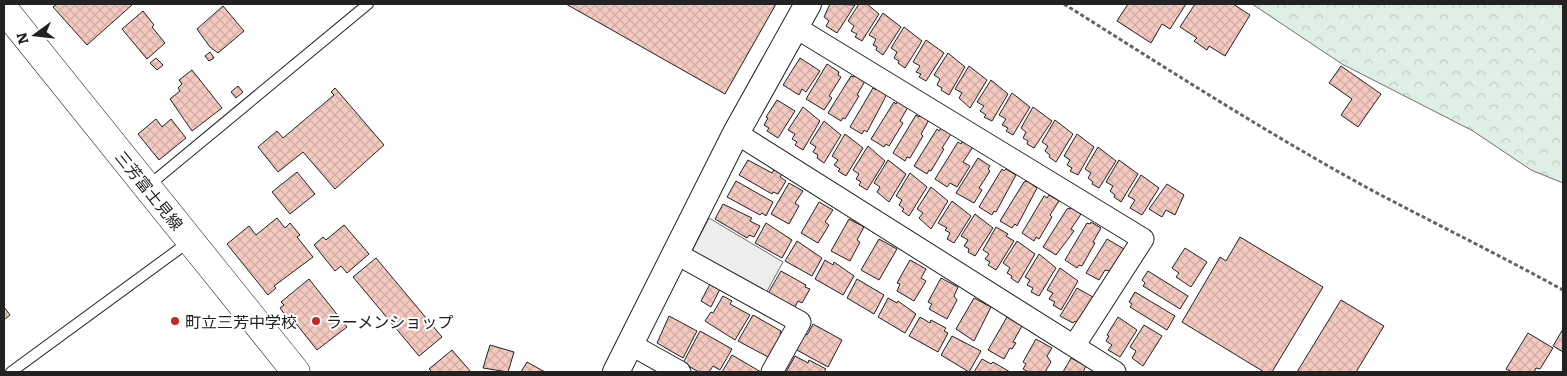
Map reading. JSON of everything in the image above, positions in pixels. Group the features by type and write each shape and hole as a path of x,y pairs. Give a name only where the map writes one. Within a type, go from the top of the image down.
{"main road":[{"name":"三芳富士見線","path":"4,9 296,372"}],"street":[{"path":"616,372 736,134 808,4"},
{"path":"795,28 1143,239 1074,346"},
{"path":"736,134 1116,372"},
{"path":"675,253 800,322 772,372"},
{"path":"630,344 680,372"}],"lane":[{"path":"147,187 368,4"},
{"path":"12,372 190,240"}],"path":[{"path":"1064,4 1270,132 1375,192 1481,244 1563,290"}],"green space":[{"path":"1252,4 1563,4 1563,183 1531,170 1473,131 1342,64"}],"shaded area":[{"path":"709,218 783,262 765,295 694,255 693,249"}],"building":[{"path":"57,4 133,4 87,45 53,7"},
{"path":"566,4 776,4 725,94"},
{"path":"830,4 855,5 837,33 826,26 829,21 824,17"},
{"path":"859,4 867,4 879,14 862,41 855,37 857,34 851,31 854,26 848,21"},
{"path":"1128,4 1186,4 1170,29 1162,24 1151,43 1117,21"},
{"path":"1195,4 1233,4 1250,15 1225,56 1209,46 1207,50 1194,41 1197,38 1180,27"},
{"path":"223,6 244,31 218,53 210,47 197,29"},
{"path":"143,11 154,25 152,27 165,43 147,59 122,29"},
{"path":"883,13 901,27 883,55 873,45 876,39 869,35"},
{"path":"904,27 922,41 905,68 894,58 897,52 891,48"},
{"path":"926,40 944,53 926,81 919,77 921,74 916,72 920,66 913,62"},
{"path":"210,52 214,58 209,61 205,56"},
{"path":"948,53 965,67 949,95 937,85 940,79 934,75"},
{"path":"156,58 163,65 157,70 150,63"},
{"path":"800,58 820,71 806,92 802,89 799,95 783,85"},
{"path":"827,64 839,72 838,75 841,77 829,96 832,98 824,110 806,99"},
{"path":"969,66 987,80 970,108 959,98 962,93 955,89"},
{"path":"1341,66 1381,94 1358,127 1341,115 1352,99 1329,83"},
{"path":"192,70 222,108 192,131 170,99 180,91 178,88 182,84 179,80"},
{"path":"856,75 865,81 857,95 859,96 845,119 843,118 841,121 828,113 851,76 854,77"},
{"path":"991,80 1008,94 992,121 984,117 986,115 980,111 984,106 977,102"},
{"path":"238,86 243,92 236,98 231,92"},
{"path":"335,88 384,145 335,189 303,152 278,172 258,147 277,131 283,138 334,95 331,92"},
{"path":"873,88 876,90 877,88 887,94 867,132 864,130 862,134 850,127"},
{"path":"1012,93 1030,107 1013,135 1006,131 1008,128 1002,125 1006,119 999,115"},
{"path":"777,100 795,111 778,138 767,131 769,128 764,125 768,118 766,117"},
{"path":"898,101 908,107 900,121 903,123 889,146 886,144 884,147 871,139 894,102 896,104"},
{"path":"803,107 820,121 803,150 795,145 797,142 792,139 795,134 788,130"},
{"path":"1033,107 1052,121 1034,148 1027,144 1028,141 1023,138 1026,132 1021,128"},
{"path":"916,115 929,120 921,134 923,136 910,158 907,157 905,161 893,153"},
{"path":"156,119 162,127 171,119 186,138 159,160 138,134"},
{"path":"1055,120 1073,134 1056,162 1049,157 1050,155 1045,151 1048,146 1042,142"},
{"path":"824,121 841,135 824,163 817,158 818,155 813,152 816,147 810,143"},
{"path":"941,128 951,134 931,171 929,170 927,174 914,166 937,129 939,131"},
{"path":"845,134 863,148 846,176 838,171 840,169 834,165 838,160 832,156"},
{"path":"1077,134 1094,147 1078,175 1070,171 1072,168 1067,165 1070,160 1064,156"},
{"path":"963,140 973,147 963,162 970,166 957,187 950,183 947,187 935,179 958,142 961,144"},
{"path":"868,146 885,161 867,190 859,185 861,182 856,179 859,174 853,170"},
{"path":"1098,147 1116,161 1099,188 1092,184 1093,182 1088,178 1091,173 1085,169"},
{"path":"978,158 990,166 988,169 990,171 979,188 982,190 974,203 956,193"},
{"path":"748,160 772,173 775,168 783,172 780,177 786,181 778,194 773,192 772,194 739,175"},
{"path":"888,160 906,174 889,202 877,192 880,187 874,183"},
{"path":"1119,160 1138,174 1121,202 1110,191 1113,186 1106,182"},
{"path":"1002,169 1004,171 1006,169 1016,175 996,212 994,211 992,215 979,207"},
{"path":"297,172 315,194 290,214 272,192"},
{"path":"910,173 927,187 909,216 902,211 904,209 899,205 902,200 896,196"},
{"path":"1141,175 1159,188 1142,215 1130,208 1135,200 1128,196"},
{"path":"736,181 773,202 766,216 762,213 760,215 727,197"},
{"path":"1027,181 1037,188 1017,226 1015,224 1012,228 1000,221 1024,182"},
{"path":"789,183 803,191 795,203 799,206 789,224 771,214"},
{"path":"1167,184 1184,195 1175,215 1166,210 1162,217 1149,209"},
{"path":"931,187 948,201 931,229 919,218 923,213 917,209"},
{"path":"1049,195 1059,201 1039,239 1036,237 1034,241 1022,233 1044,196 1047,198"},
{"path":"952,201 971,216 954,243 947,239 950,233 945,230 947,228 938,223"},
{"path":"819,202 833,210 825,222 829,225 818,243 801,233"},
{"path":"723,204 752,218 750,221 760,226 754,237 749,235 747,238 715,219"},
{"path":"1071,208 1081,214 1071,229 1074,231 1056,255 1043,247 1067,209"},
{"path":"975,214 993,228 975,256 968,252 969,249 964,246 968,240 961,236"},
{"path":"277,218 285,228 290,223 300,235 297,237 313,257 274,286 276,288 268,295 227,244 249,226 256,235"},
{"path":"849,219 864,227 857,240 860,242 850,261 831,251"},
{"path":"1091,222 1101,228 1082,266 1079,265 1077,268 1065,260 1087,223 1090,224"},
{"path":"766,223 792,240 782,258 755,243"},
{"path":"344,225 369,254 347,273 341,266 335,271 314,245 323,237 326,240"},
{"path":"996,227 1008,234 1006,236 1014,241 996,270 988,265 990,262 985,259 989,254 983,250"},
{"path":"1240,237 1323,287 1272,372 1264,372 1182,322 1220,257 1226,261"},
{"path":"879,239 897,249 879,280 861,270"},
{"path":"1107,239 1124,249 1110,271 1105,270 1099,280 1086,273"},
{"path":"797,241 822,258 812,276 785,261"},
{"path":"1017,241 1035,254 1018,283 1007,273 1010,268 1003,263"},
{"path":"1185,248 1207,262 1191,287 1176,277 1179,273 1172,268"},
{"path":"1039,254 1056,268 1039,296 1031,292 1033,288 1027,285 1030,280 1025,277"},
{"path":"376,258 442,337 419,356 353,277"},
{"path":"825,260 833,265 834,262 854,276 843,295 815,279"},
{"path":"910,260 926,269 921,278 926,281 914,301 897,291 900,284 897,283"},
{"path":"1060,268 1078,281 1061,310 1053,305 1055,302 1049,299 1053,293 1047,290"},
{"path":"781,271 810,289 802,303 798,301 795,307 790,304 789,307 767,295"},
{"path":"1148,271 1188,296 1180,309 1143,286 1145,283 1142,280"},
{"path":"941,278 958,287 954,296 957,300 947,319 929,309 932,304 928,302"},
{"path":"309,279 347,327 317,350 294,321 291,323 280,308 284,305 281,302"},
{"path":"857,279 884,295 874,314 847,298"},
{"path":"711,282 721,287 711,307 701,301"},
{"path":"1077,288 1098,300 1079,324 1060,316"},
{"path":"1135,292 1175,316 1167,330 1130,307 1132,304 1129,302"},
{"path":"723,296 732,301 730,304 750,315 735,340 705,321 711,312 713,313"},
{"path":"888,298 897,303 898,301 916,314 905,333 878,317"},
{"path":"974,298 991,307 974,341 956,329"},
{"path":"1341,300 1384,326 1356,372 1297,372"},
{"path":"4,307 10,315 4,320"},
{"path":"753,315 781,331 780,334 784,336 770,358 738,341"},
{"path":"669,316 697,331 683,358 657,343"},
{"path":"920,317 930,323 931,320 946,328 944,331 948,333 938,352 909,336"},
{"path":"1007,317 1022,326 1013,342 1016,343 1012,349 1010,348 1004,359 988,350"},
{"path":"1118,317 1137,330 1120,357 1108,350 1112,345 1106,341 1109,336 1107,335"},
{"path":"813,324 842,340 828,367 795,349 804,333 807,335"},
{"path":"1144,325 1162,336 1143,366 1132,358 1136,351 1130,347"},
{"path":"1563,329 1563,352 1553,346"},
{"path":"700,331 732,349 720,370 713,366 709,372 699,372 683,363"},
{"path":"1528,333 1553,348 1540,369 1536,368 1534,372 1512,372 1506,369"},
{"path":"952,336 981,351 969,372 941,355"},
{"path":"1036,339 1052,348 1047,356 1051,362 1045,372 1029,372 1023,369 1026,364 1023,362"},
{"path":"490,345 514,352 508,372 483,368"},
{"path":"452,350 471,372 432,372 429,369"},
{"path":"732,355 761,372 722,372"},
{"path":"795,356 808,363 809,360 826,369 824,372 786,372"},
{"path":"1071,358 1086,366 1083,372 1063,372"},
{"path":"982,359 991,364 993,362 1010,372 974,372"},
{"path":"527,362 545,372 521,372"}],"place":[{"name":"町立三芳中学校","path":"175,321"},
{"name":"ラーメンショップ","path":"316,321"}]}
